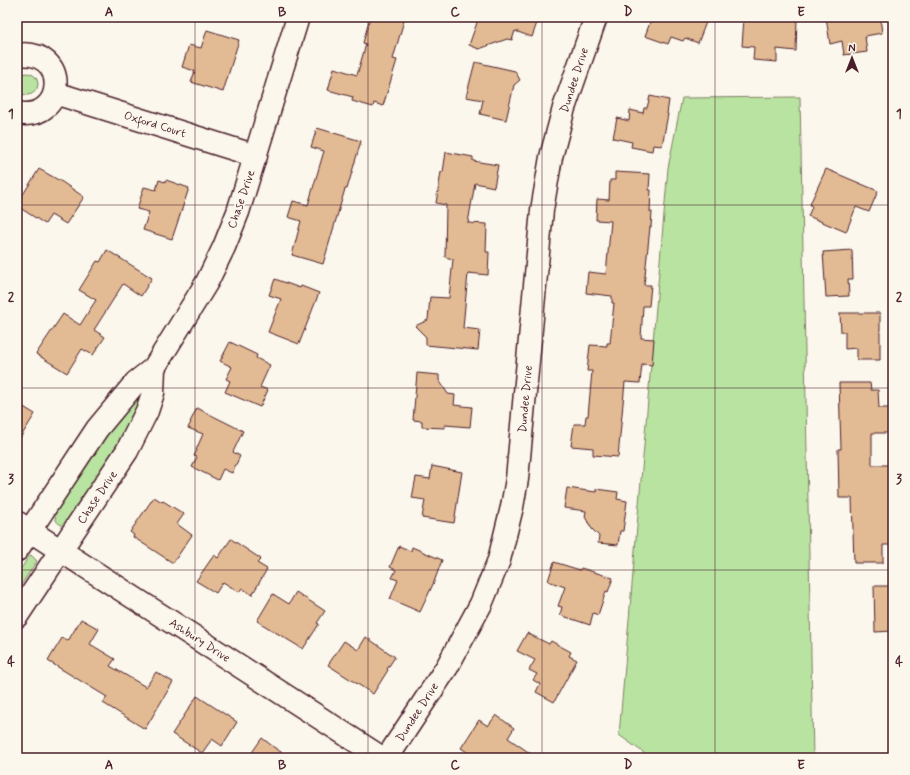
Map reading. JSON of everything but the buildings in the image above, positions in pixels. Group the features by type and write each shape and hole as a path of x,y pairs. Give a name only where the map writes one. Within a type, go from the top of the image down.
{"street":[{"name":"Chase Drive","path":"17,550 23,526 97,429 136,382 154,368 207,282 224,247 238,212 298,17"},
{"name":"Dundee Drive","path":"387,758 447,667 481,604 499,560 517,479 542,210 551,157 564,108 596,17"},
{"path":"17,55 26,54 36,56 44,60 51,67 55,76 56,85 55,93 50,103 43,109 34,113 17,113"},
{"name":"Oxford Court","path":"55,93 256,156"},
{"name":"Chase Drive","path":"17,616 131,444 147,411 153,393 154,368"},
{"name":"Ashbury Drive","path":"23,526 382,758"}],"green space":[{"path":"23,73 31,73 38,80 38,88 31,95 23,95 16,88 16,80"},
{"path":"800,97 813,758 651,758 619,735 668,168 682,98"},
{"path":"139,396 142,396 123,442 65,526 59,523 56,521 55,514 108,433"},
{"path":"31,555 37,561 17,591 17,575"}]}
